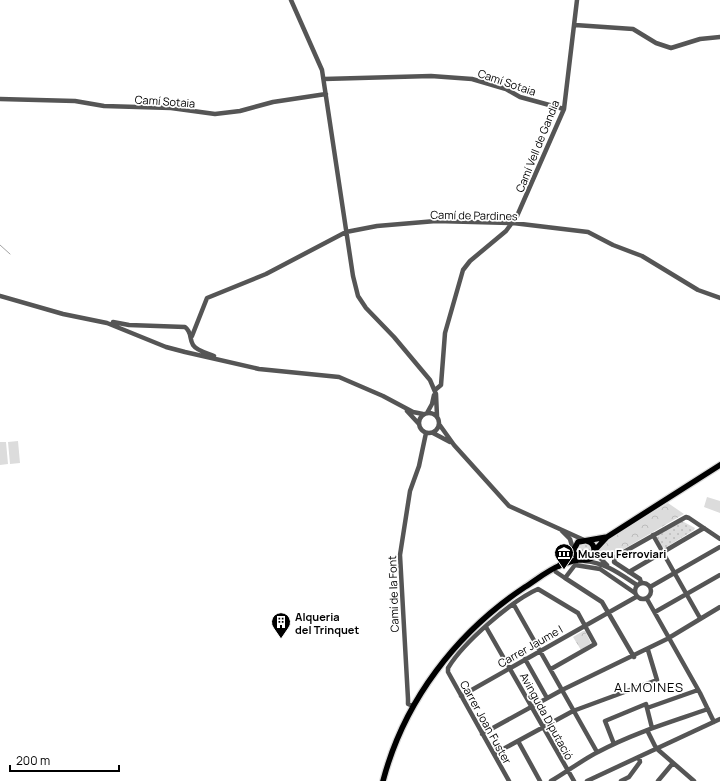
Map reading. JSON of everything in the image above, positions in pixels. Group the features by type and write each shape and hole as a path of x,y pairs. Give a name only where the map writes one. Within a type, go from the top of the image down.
{"main road":[{"path":"383,781 395,744 411,705 440,664 474,628 513,595 559,566 578,560 586,561 590,559 594,551 607,537 720,465"},
{"path":"559,566 578,542 607,537"},
{"path":"585,540 592,544 594,551"},
{"path":"573,550 578,560"}],"street":[{"path":"291,0 320,63 324,79 353,276 360,300 427,376 435,390 436,416 439,424 454,446 509,506 585,540"},
{"name":"Camí Vell de Gandia","path":"425,414 432,404 435,390 441,385 445,333 463,270 470,261 513,224 518,216 564,109 578,0"},
{"path":"575,25 634,29 656,43 671,48 700,38 720,37"},
{"name":"Camí Sotaia","path":"324,79 431,76 472,79 506,89 520,97 564,109"},
{"name":"Camí Sotaia","path":"0,99 75,101 104,106 171,108 215,114 240,111 273,102 326,94"},
{"name":"Camí de Pardines","path":"192,336 208,298 266,274 346,232 377,226 436,221 513,224 588,232 613,245 642,256 698,290 720,298"},
{"path":"0,296 49,310 107,323 185,327 196,325"},
{"path":"107,323 166,347 216,359 259,369 339,377 372,391 413,412 425,414 431,413 436,416"},
{"path":"185,327 189,330 195,347 216,359"},
{"path":"401,406 426,433 433,433 454,446"},
{"path":"419,424 419,419 425,414"},
{"path":"433,433 438,429 439,424"},
{"name":"Camí de la Font","path":"411,705 402,606 400,549 410,491 419,466 426,433"},
{"path":"636,595 640,579 614,562 614,559 653,535 687,517 720,539"},
{"path":"559,528 570,539 573,550"},
{"path":"629,572 704,528"},
{"path":"653,535 700,618"},
{"path":"650,587 720,547"},
{"path":"594,551 609,567"},
{"path":"586,561 595,562 609,567 639,584 647,584 650,587 651,593 647,599"},
{"path":"565,577 575,565 598,568 640,599 647,599"},
{"path":"556,572 600,600 634,657"},
{"path":"655,612 720,575"},
{"path":"486,627 514,605 537,590 542,590 578,613 594,643 594,646 550,669"},
{"name":"Carrer Jaume I","path":"461,696 636,595"},
{"path":"647,599 708,708 714,722"},
{"path":"514,605 597,752"},
{"path":"482,734 562,690 648,650 720,607"},
{"name":"Avinguda Diputació","path":"486,627 574,781"},
{"name":"Carrer Joan Fuster","path":"486,627 448,666 448,672 509,781"},
{"path":"494,754 573,711 657,680 648,650"},
{"path":"525,659 547,698"},
{"path":"614,744 605,721 646,706 698,690"},
{"path":"646,706 650,729 656,748 692,781"},
{"path":"552,781 597,752 614,744 708,708"},
{"path":"587,781 720,719"},
{"path":"518,741 540,781"},
{"path":"621,781 628,778 640,762 638,757"},
{"path":"658,781 673,763"}],"green space":[{"path":"18,441 20,463 10,464 8,442"},
{"path":"0,442 6,442 8,464 0,465"},
{"path":"707,497 720,501 720,513 704,507"},
{"path":"668,503 684,514 605,560 598,554 599,549 605,541"},
{"path":"682,521 695,528 694,530 665,548 662,547 657,538 658,535"},
{"path":"581,543 589,544 593,548 591,557 580,558 576,552"},
{"path":"585,631 591,643 581,650 573,637"}],"waterway":[{"path":"0,245 10,254"}],"place":[{"name":"Museu Ferroviari","path":"564,570"},
{"name":"Alqueria del Trinquet","path":"281,639"}],"district":[{"name":"ALMOINES","path":"649,687"}]}
